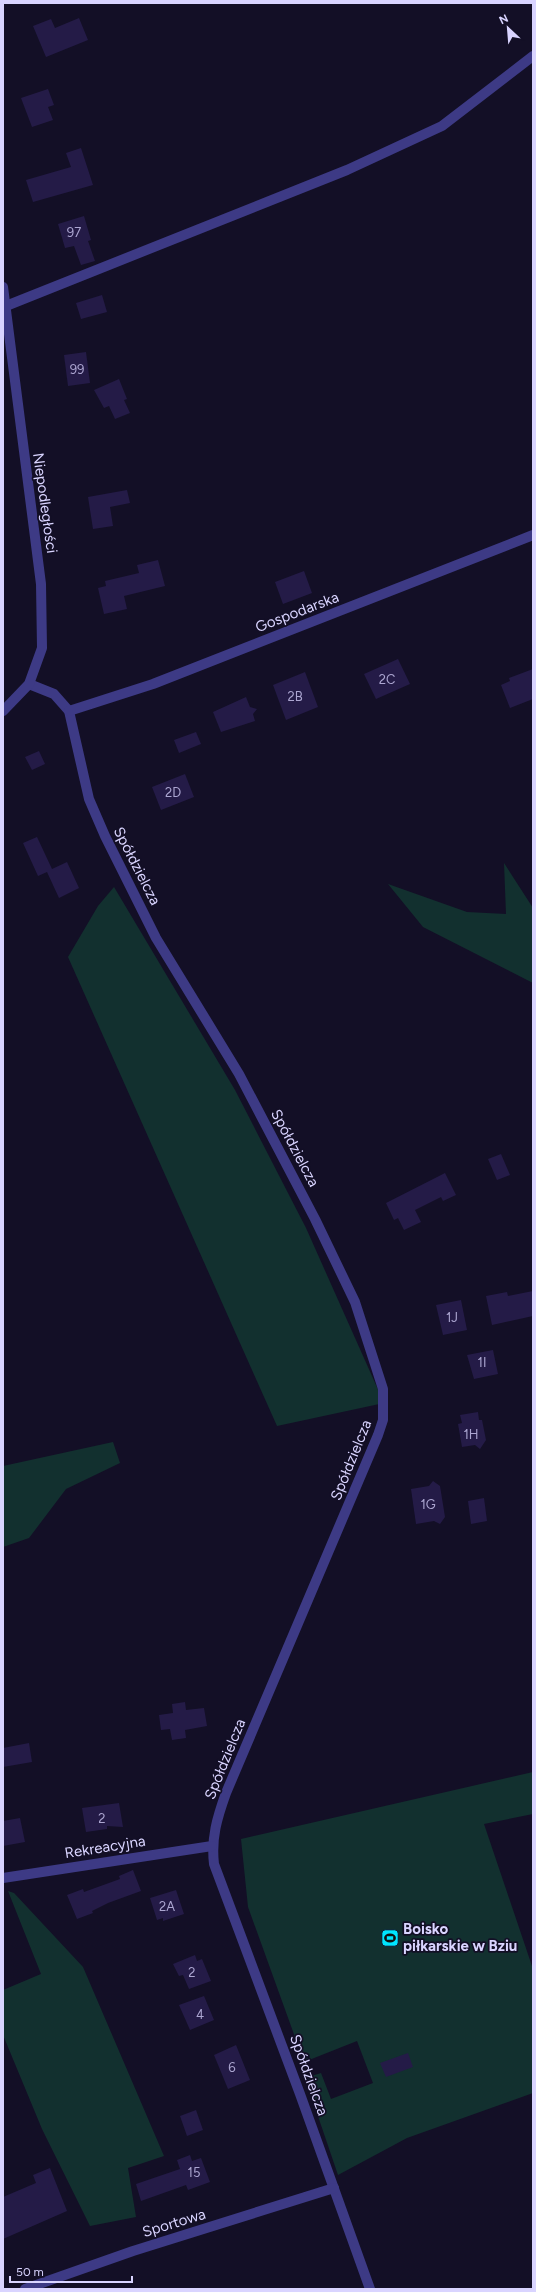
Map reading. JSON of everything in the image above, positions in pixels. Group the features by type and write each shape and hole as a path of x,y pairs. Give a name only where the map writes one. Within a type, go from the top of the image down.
{"street":[{"path":"6,306 347,170 442,126 533,56"},
{"name":"Niepodległości","path":"3,287 41,584 42,648 29,684 3,711"},
{"name":"Gospodarska","path":"69,711 154,684 533,535"},
{"name":"Spółdzielcza","path":"29,684 54,694 69,711 89,799 105,836 156,938 239,1074 315,1219 355,1302 383,1389 384,1420 226,1793 214,1828 212,1846 214,1864 370,2289"},
{"name":"Rekreacyjna","path":"3,1878 212,1846"},
{"name":"Sportowa","path":"25,2289 133,2252 334,2188"}],"green space":[{"path":"504,863 533,908 533,983 423,927 388,884 467,912 506,914"},
{"path":"114,887 235,1090 306,1228 384,1403 277,1426 68,957 98,906"},
{"path":"113,1442 120,1463 66,1489 29,1538 3,1547 3,1466"},
{"path":"533,1772 533,1814 484,1824 533,1969 533,2093 407,2138 338,2175 305,2078 321,2073 331,2099 373,2083 357,2041 304,2062 248,1907 241,1839"},
{"path":"8,1891 14,1893 83,1967 164,2156 128,2168 136,2217 90,2226 42,2129 3,2035 3,1990 41,1974"}],"building":[{"path":"79,18 88,40 46,57 33,26 51,19 55,28"},
{"path":"48,89 54,105 48,107 53,120 32,127 21,98"},
{"path":"81,148 93,185 33,202 26,180 71,167 66,153"},
{"path":"84,216 91,240 88,241 95,261 81,265 74,246 65,248 58,224"},
{"path":"102,295 107,312 81,319 76,303"},
{"path":"86,352 90,383 68,386 64,355"},
{"path":"119,379 127,399 124,400 130,413 115,419 109,406 104,408 94,390"},
{"path":"127,490 130,503 110,507 113,526 93,529 88,497"},
{"path":"158,560 165,586 124,596 127,609 104,614 98,588 106,586 105,581 139,573 137,565"},
{"path":"304,571 312,593 283,604 275,582"},
{"path":"398,659 410,684 376,699 364,674"},
{"path":"533,669 533,699 510,708 501,685 510,681 509,678"},
{"path":"305,672 318,707 286,720 273,685"},
{"path":"246,697 250,707 257,709 253,714 255,721 221,732 213,712"},
{"path":"196,732 201,744 179,753 174,740"},
{"path":"39,751 45,764 32,770 25,757"},
{"path":"185,774 194,797 161,810 152,787"},
{"path":"37,837 52,869 67,862 79,888 59,898 47,872 38,876 23,843"},
{"path":"501,1154 510,1175 497,1180 488,1159"},
{"path":"445,1173 456,1195 443,1201 441,1197 415,1210 421,1222 404,1230 398,1218 394,1220 386,1203"},
{"path":"533,1291 533,1316 492,1325 486,1296 507,1292 508,1296"},
{"path":"461,1300 467,1330 443,1335 436,1305"},
{"path":"493,1350 498,1374 474,1379 467,1355"},
{"path":"478,1412 479,1420 482,1420 486,1440 480,1449 475,1445 462,1447 458,1424 462,1423 460,1415"},
{"path":"433,1481 440,1486 445,1517 440,1524 434,1521 416,1524 411,1489 429,1486"},
{"path":"484,1498 487,1521 471,1524 468,1501"},
{"path":"185,1702 186,1710 204,1708 207,1726 185,1730 186,1738 172,1740 170,1729 161,1730 159,1715 173,1713 172,1704"},
{"path":"29,1743 32,1762 3,1767 3,1748"},
{"path":"119,1803 123,1827 107,1826 107,1829 86,1832 82,1808"},
{"path":"20,1818 25,1842 3,1846 3,1821"},
{"path":"133,1870 141,1891 108,1903 92,1911 93,1913 77,1919 67,1895 83,1889 84,1892 120,1879 119,1876"},
{"path":"176,1890 184,1914 163,1921 163,1918 157,1920 150,1898"},
{"path":"195,1955 197,1961 202,1959 211,1981 189,1989 183,1975 179,1976 173,1964"},
{"path":"204,1996 214,2020 190,2030 179,2005"},
{"path":"236,2045 250,2080 228,2089 214,2055"},
{"path":"408,2053 413,2067 386,2077 380,2063"},
{"path":"196,2110 203,2130 187,2136 180,2116"},
{"path":"190,2155 192,2161 201,2158 210,2182 188,2190 186,2185 141,2201 136,2184 180,2169 177,2160"},
{"path":"50,2168 67,2211 3,2239 3,2197 36,2183 33,2175"}],"place":[{"name":"Boisko piłkarskie w Bziu","path":"390,1938"}]}
